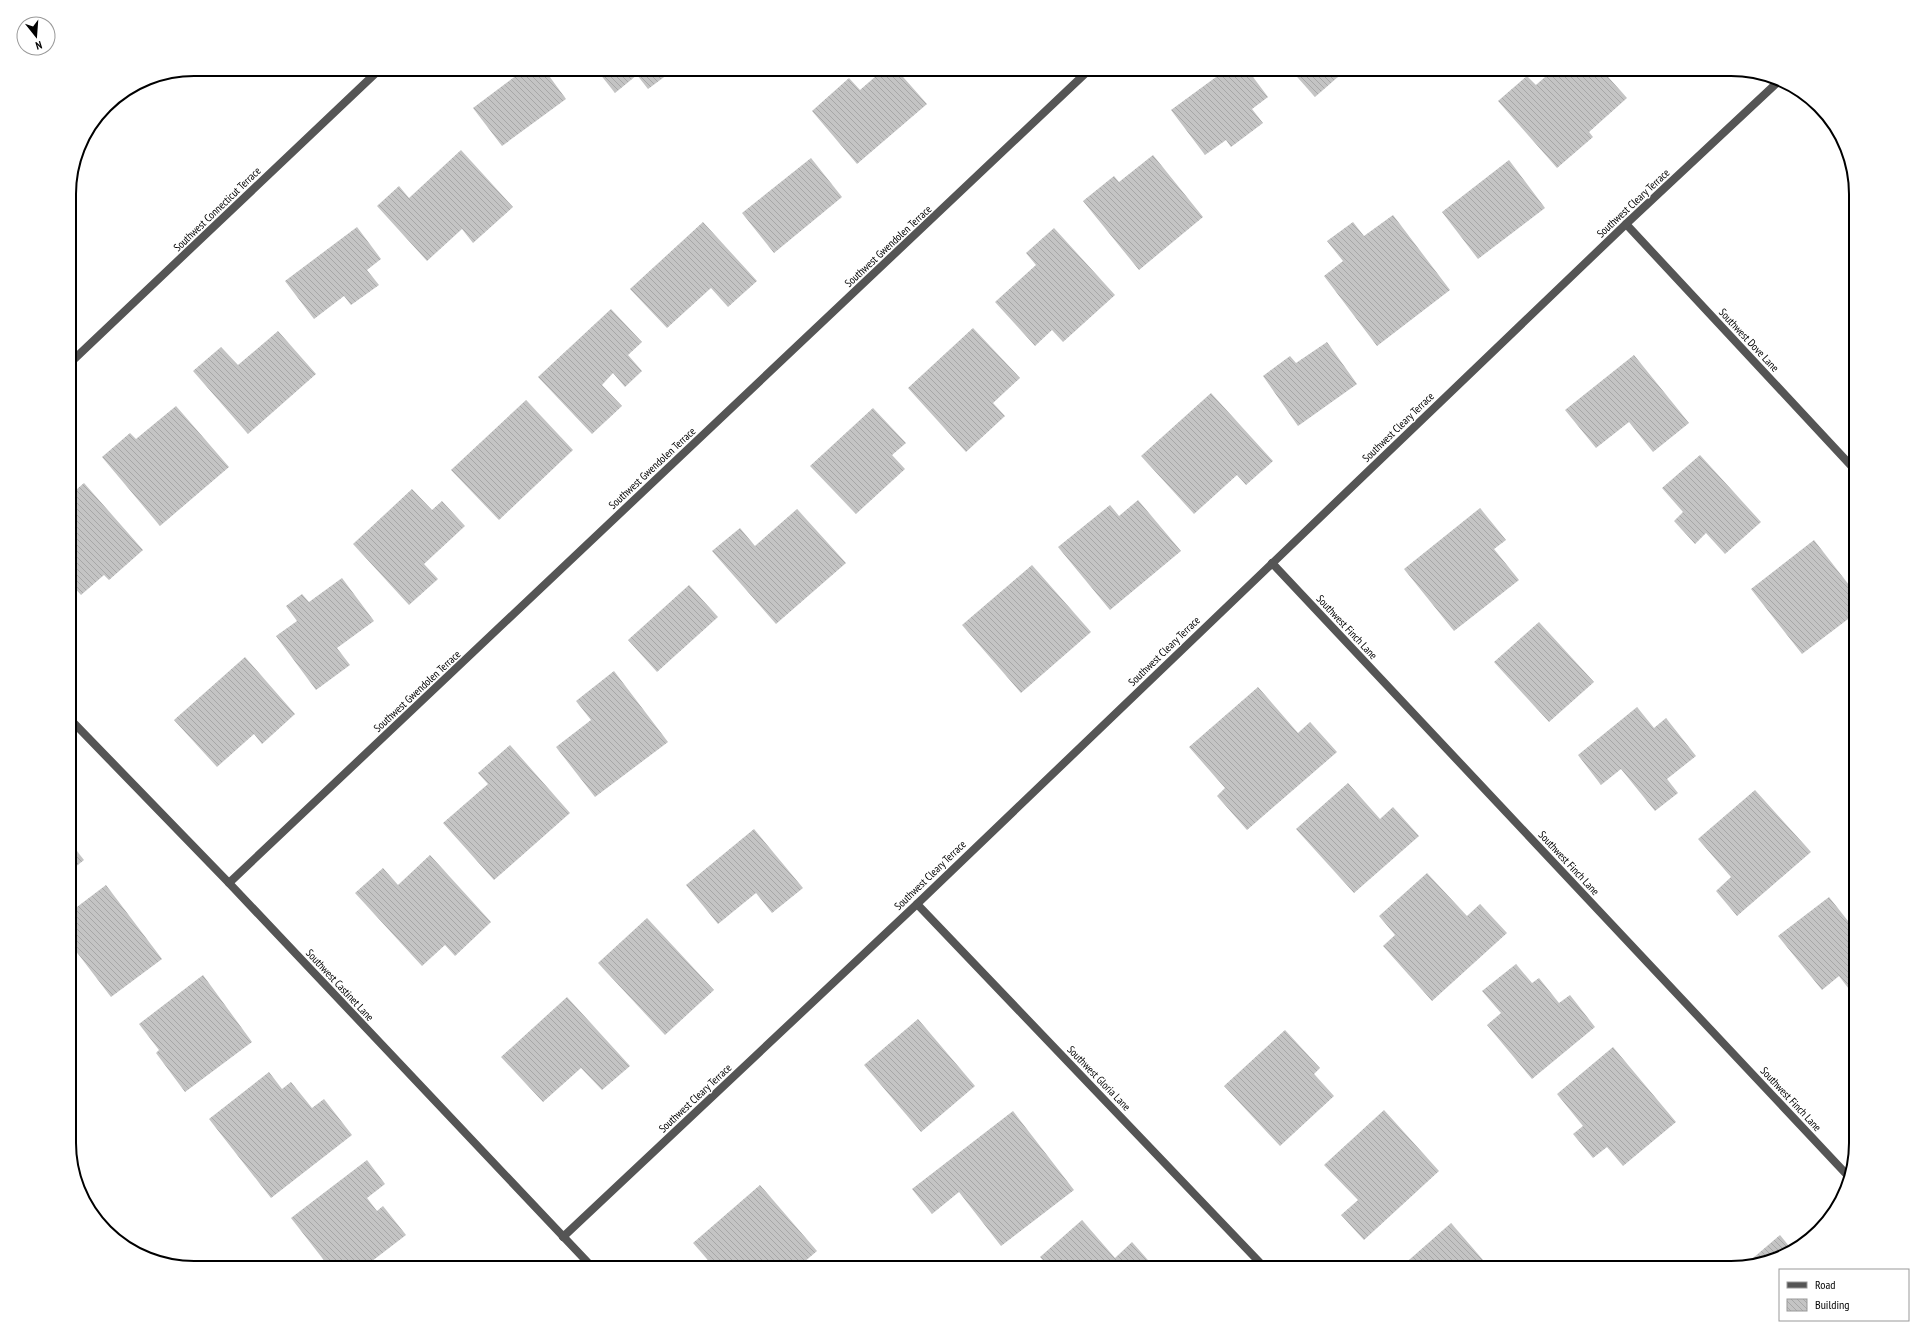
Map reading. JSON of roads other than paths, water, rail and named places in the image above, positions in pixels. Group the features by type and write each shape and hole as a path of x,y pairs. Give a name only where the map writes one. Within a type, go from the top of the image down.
{"street":[{"name":"Southwest Connecticut Terrace","path":"76,357 373,76"},
{"name":"Southwest Gwendolen Terrace","path":"229,883 1083,76"},
{"name":"Southwest Cleary Terrace","path":"563,1237 917,904 1626,224 1775,85"},
{"name":"Southwest Dove Lane","path":"1626,224 1849,463"},
{"name":"Southwest Finch Lane","path":"1272,563 1845,1173"},
{"name":"Southwest Castinet Lane","path":"76,725 229,883 586,1261"},
{"name":"Southwest Gloria Lane","path":"917,904 1258,1261"}]}
